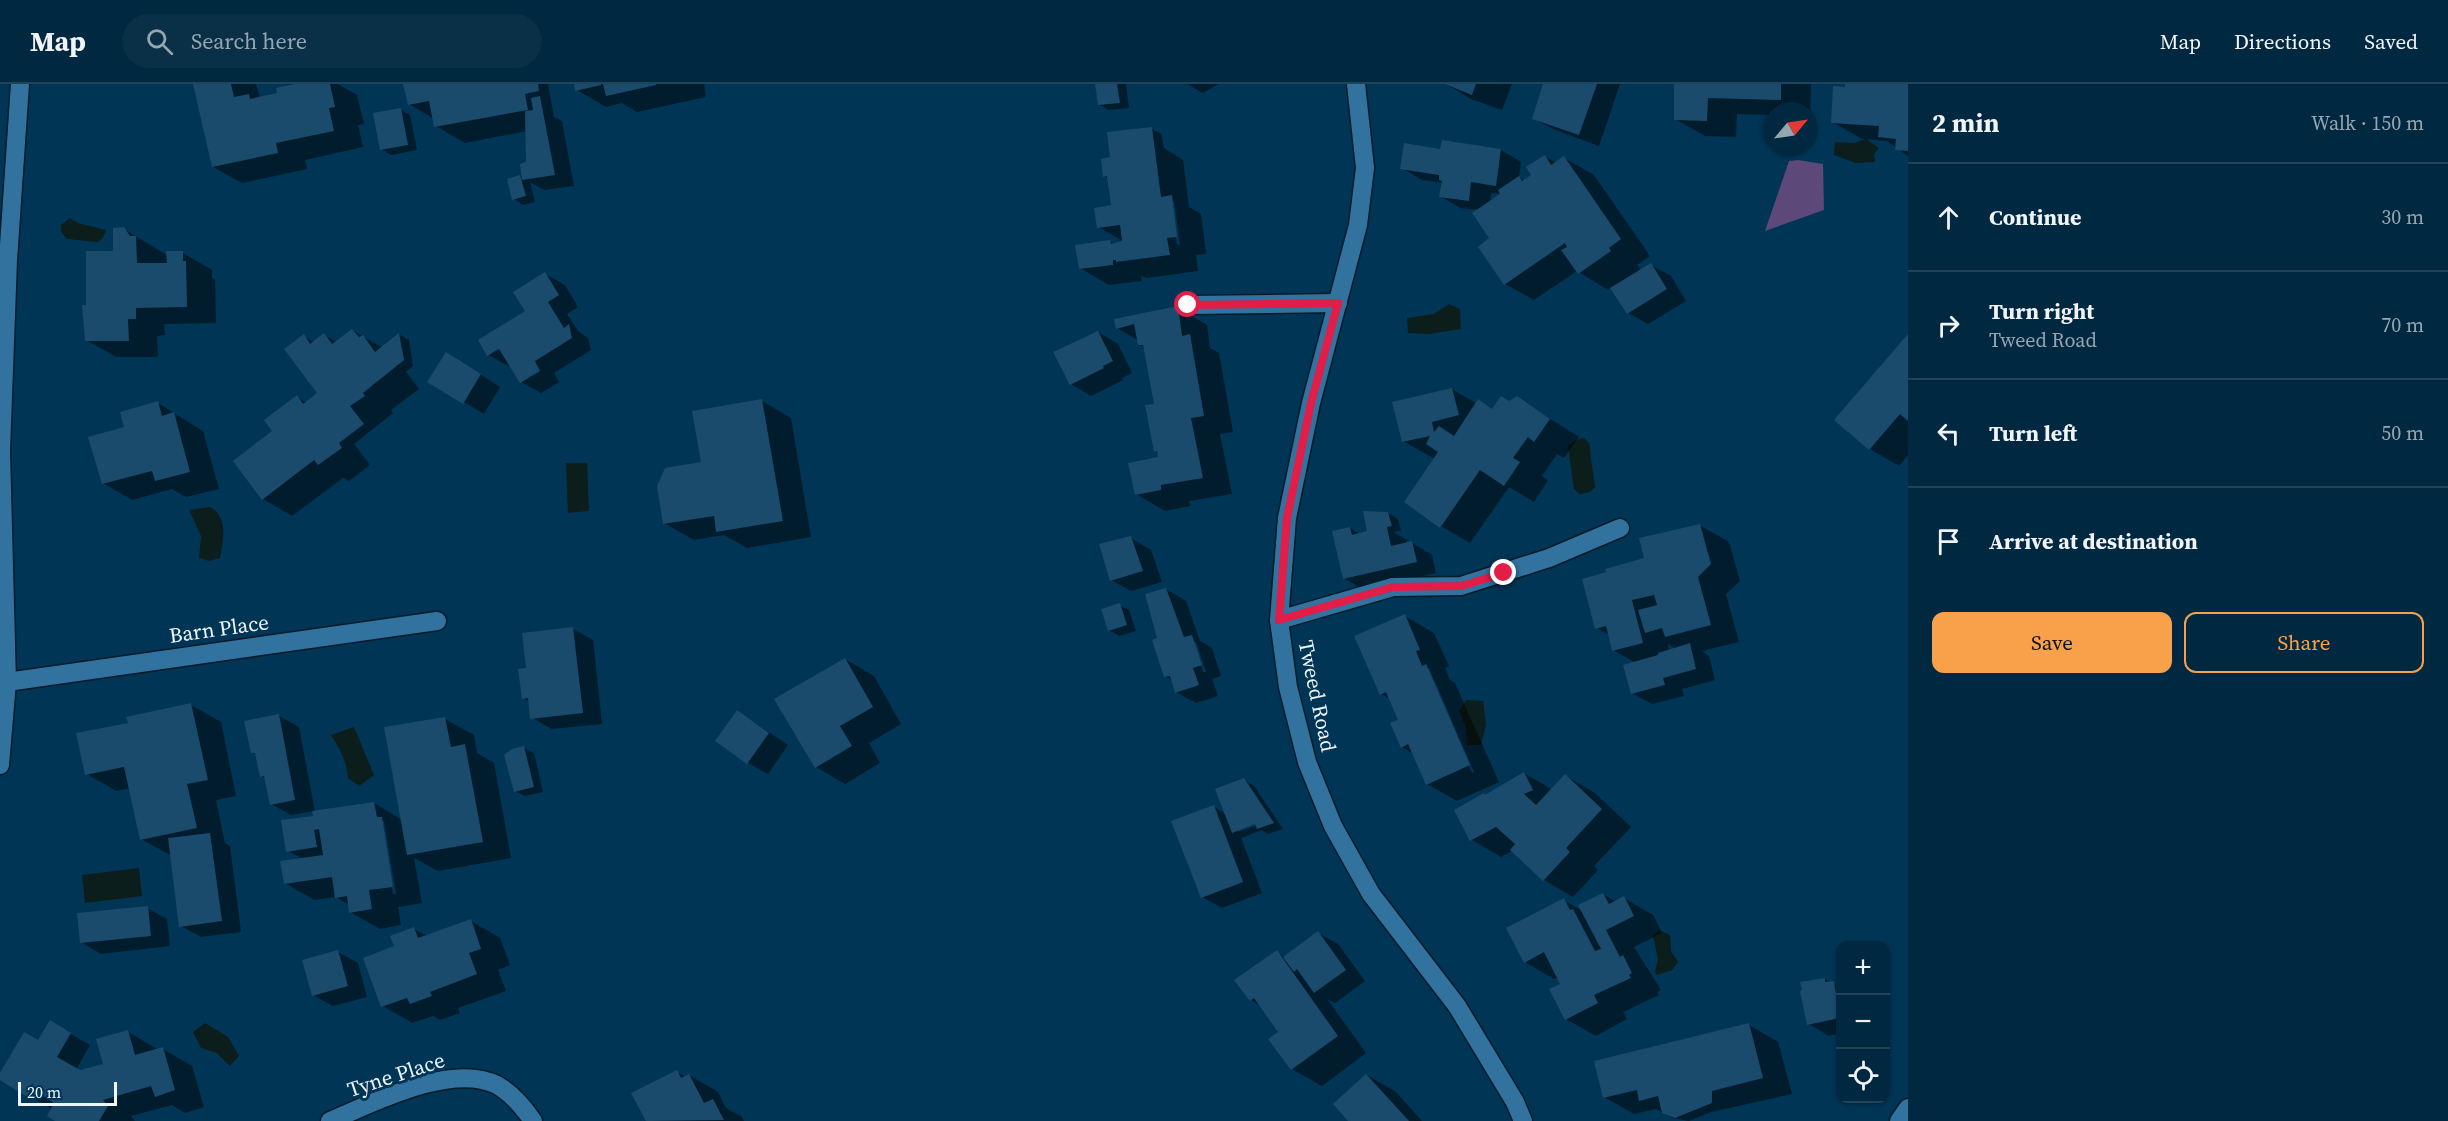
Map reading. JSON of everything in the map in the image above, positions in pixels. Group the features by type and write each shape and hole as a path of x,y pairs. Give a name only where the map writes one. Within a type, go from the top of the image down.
{"street":[{"path":"0,765 7,682 1,451 8,260 20,84"},
{"name":"Tweed Road","path":"1356,84 1365,168 1358,225 1311,403 1287,518 1279,620 1288,687 1307,762 1333,826 1371,894 1456,1006 1515,1102 1523,1121"},
{"path":"1188,305 1338,303"},
{"path":"1279,620 1393,587 1461,586 1549,558 1620,528"},
{"name":"Barn Place","path":"7,682 437,621"},
{"name":"Tyne Place","path":"330,1121 383,1099 434,1082 463,1077 497,1085 525,1109 533,1121"},
{"path":"1899,1121 1908,1108"}],"shaded area":[{"path":"1866,139 1879,148 1874,154 1875,162 1856,163 1834,155 1835,142 1854,143"},
{"path":"1789,161 1823,164 1824,210 1765,231"},
{"path":"70,218 78,223 106,230 103,238 98,242 67,239 61,232 61,225"},
{"path":"1449,304 1460,309 1461,329 1428,334 1408,333 1407,318 1434,314"},
{"path":"1584,438 1589,443 1595,487 1590,492 1580,494 1574,489 1568,446"},
{"path":"566,463 587,463 589,511 568,513"},
{"path":"210,507 220,517 223,536 220,558 209,561 199,558 201,536 189,510"},
{"path":"1466,700 1483,701 1486,725 1481,745 1467,745 1466,728 1459,711"},
{"path":"354,727 374,775 359,786 348,778 346,766 331,735"},
{"path":"139,868 142,896 85,903 82,875"},
{"path":"1659,930 1670,935 1671,951 1678,962 1672,970 1657,975 1655,972 1658,959 1653,936"},
{"path":"205,1023 228,1037 239,1056 230,1066 217,1053 201,1048 193,1032"}],"building":[{"path":"193,84 231,84 234,97 249,94 250,99 277,93 276,88 295,84 330,84 335,107 329,108 334,131 276,143 278,153 212,167"},
{"path":"403,84 538,84 539,91 525,94 528,110 434,127 429,101 408,105"},
{"path":"574,84 601,84 601,85 575,91"},
{"path":"603,84 656,84 656,85 606,96"},
{"path":"1095,84 1117,84 1120,103 1098,105"},
{"path":"1445,84 1476,84 1472,95"},
{"path":"1543,84 1597,84 1579,135 1532,119"},
{"path":"1674,84 1781,84 1781,100 1708,98 1707,121 1674,120"},
{"path":"1845,84 1908,84 1908,151 1895,150 1896,139 1878,137 1879,126 1831,123 1833,86 1845,87"},
{"path":"540,96 555,175 522,180 520,164 526,162 525,111 533,110 531,98"},
{"path":"401,108 408,145 380,150 373,113"},
{"path":"1152,127 1161,197 1172,195 1177,237 1167,238 1170,255 1116,262 1113,260 1113,265 1079,269 1075,245 1110,240 1111,244 1122,241 1120,225 1097,228 1094,208 1111,205 1107,176 1103,177 1101,159 1110,157 1107,132"},
{"path":"1442,140 1501,149 1496,186 1471,182 1469,201 1439,197 1442,181 1439,180 1439,175 1400,169 1404,143 1440,149"},
{"path":"1545,155 1551,165 1564,156 1621,239 1609,248 1611,251 1578,274 1561,250 1567,247 1565,243 1504,285 1478,247 1489,238 1472,213 1500,194 1498,190 1519,176 1522,181 1531,175 1526,167"},
{"path":"520,175 526,196 512,200 507,179"},
{"path":"124,227 130,236 136,236 137,263 167,263 166,251 183,251 183,261 186,261 187,307 136,308 136,319 128,319 129,341 85,341 82,305 86,305 86,251 113,251 113,228"},
{"path":"1651,263 1667,289 1627,314 1610,288"},
{"path":"545,272 559,295 548,302 564,328 569,324 572,338 535,361 540,371 520,383 499,349 487,356 478,340 525,311 513,292"},
{"path":"1178,306 1182,336 1190,334 1204,416 1191,418 1203,478 1161,485 1161,490 1135,495 1128,463 1158,457 1157,451 1154,452 1145,405 1154,404 1143,345 1138,345 1134,324 1116,329 1114,319"},
{"path":"352,329 359,337 363,335 375,352 399,333 404,360 363,393 365,396 350,406 364,424 339,443 342,448 318,465 314,460 262,500 233,461 272,431 264,420 297,395 303,404 317,393 284,349 304,334 310,344 324,333 332,344"},
{"path":"1098,331 1113,361 1070,385 1053,352"},
{"path":"1908,334 1908,421 1900,414 1869,450 1834,420"},
{"path":"446,352 481,374 463,404 427,382"},
{"path":"1452,388 1459,415 1432,422 1434,432 1439,426 1454,436 1478,399 1492,409 1501,396 1509,401 1517,396 1550,419 1534,442 1528,437 1513,458 1520,462 1504,486 1480,470 1440,528 1404,502 1438,452 1426,444 1430,436 1402,442 1392,402"},
{"path":"762,399 783,521 716,532 714,516 663,524 657,486 665,468 701,462 692,411"},
{"path":"158,401 162,416 174,412 190,472 155,481 152,471 102,484 88,437 124,427 120,412"},
{"path":"1363,511 1388,512 1392,526 1387,527 1391,546 1412,541 1417,562 1343,579 1332,531 1350,527 1352,535 1367,531"},
{"path":"1700,524 1711,564 1698,577 1711,625 1665,637 1662,628 1645,633 1638,610 1657,605 1654,595 1632,600 1643,643 1612,651 1606,626 1595,629 1582,579 1606,572 1605,569 1644,558 1639,538"},
{"path":"1131,536 1143,571 1110,581 1099,544"},
{"path":"1166,588 1184,637 1192,635 1202,665 1193,668 1199,685 1175,693 1170,676 1164,677 1152,640 1157,638 1145,594"},
{"path":"1120,603 1127,625 1108,631 1101,609"},
{"path":"1405,614 1420,650 1416,651 1422,666 1426,664 1470,765 1426,785 1408,744 1401,748 1390,723 1398,720 1386,692 1380,695 1354,636"},
{"path":"573,627 583,713 530,719 528,698 522,699 518,669 526,668 522,633"},
{"path":"1690,643 1696,669 1663,678 1665,685 1631,694 1623,665"},
{"path":"845,658 873,707 840,726 852,746 815,768 774,699"},
{"path":"191,703 208,780 187,784 197,828 140,840 124,767 85,775 76,733 128,723 126,717"},
{"path":"737,710 769,733 747,764 715,741"},
{"path":"279,714 295,800 270,805 264,776 260,777 255,753 251,753 244,721"},
{"path":"445,717 451,747 465,744 483,842 407,855 384,727"},
{"path":"524,746 534,787 514,792 504,755 512,749"},
{"path":"1524,772 1533,790 1524,794 1536,805 1565,774 1602,809 1566,848 1570,852 1543,881 1510,850 1515,844 1496,827 1470,841 1454,810"},
{"path":"1244,778 1274,823 1257,829 1255,824 1232,833 1215,789"},
{"path":"374,802 377,817 382,817 393,887 369,890 372,909 349,913 347,896 335,898 332,877 284,884 280,861 323,855 319,829 314,830 317,847 286,852 281,820 313,816 312,811"},
{"path":"1214,805 1243,882 1201,898 1171,821"},
{"path":"210,833 222,921 179,927 168,838"},
{"path":"1603,893 1609,904 1624,896 1634,916 1606,930 1620,957 1623,955 1632,973 1629,975 1631,978 1594,995 1598,1003 1565,1020 1549,989 1560,984 1544,952 1524,963 1506,928 1564,898 1570,910 1573,909 1595,951 1601,949 1578,905"},
{"path":"148,906 151,936 80,943 77,913"},
{"path":"471,919 481,949 469,953 477,974 430,992 432,996 410,1004 407,998 381,1007 363,958 394,946 390,936 414,927 418,938"},
{"path":"1318,931 1346,970 1314,993 1297,969 1294,972 1283,957"},
{"path":"338,950 348,986 312,996 302,960"},
{"path":"1277,950 1338,1036 1291,1070 1268,1039 1278,1032 1254,998 1250,1001 1234,980"},
{"path":"1825,978 1825,982 1834,981 1836,1019 1807,1025 1800,982"},
{"path":"50,1020 71,1033 57,1057 80,1070 103,1064 96,1039 128,1030 135,1055 163,1047 175,1090 155,1097 151,1086 103,1100 108,1106 99,1121 55,1121 47,1116 54,1103 37,1092 32,1100 0,1080 0,1073 24,1032 38,1040"},
{"path":"1749,1023 1763,1078 1712,1091 1712,1103 1675,1118 1662,1113 1658,1096 1639,1101 1637,1090 1603,1098 1594,1061"},
{"path":"677,1070 681,1078 689,1074 704,1103 713,1099 724,1120 646,1121 631,1093"},
{"path":"1366,1074 1409,1121 1348,1121 1333,1104"}],"route":[{"path":"1188,305 1338,303 1311,403 1287,518 1279,620 1393,587 1461,586 1504,573"}]}
